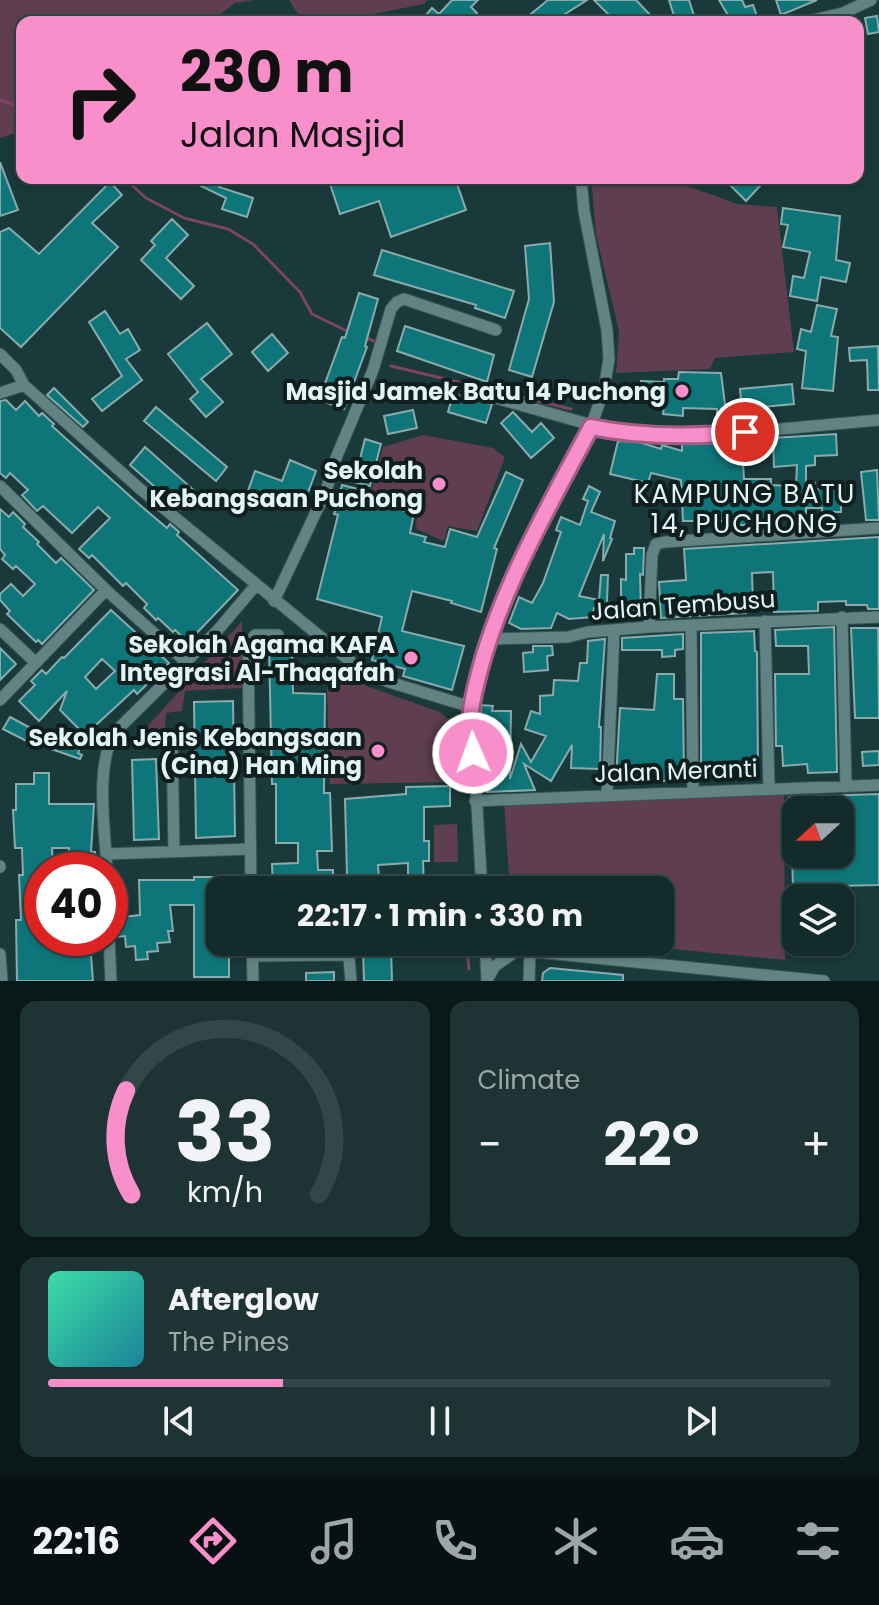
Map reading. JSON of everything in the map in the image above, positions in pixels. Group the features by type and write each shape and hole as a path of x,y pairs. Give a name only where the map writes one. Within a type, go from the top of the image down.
{"street":[{"path":"830,16 871,0"},
{"path":"481,876 471,707 489,639 534,534 591,427 604,389 609,359 607,330 582,184"},
{"path":"274,601 326,491 336,458 373,370 391,309 404,299 496,330"},
{"path":"0,354 16,370 24,385 139,488 361,670 389,682 471,707"},
{"path":"0,393 24,385"},
{"path":"499,399 620,433 716,435 879,420"},
{"path":"0,486 106,590 186,662"},
{"path":"649,627 652,555 656,544 879,528"},
{"path":"106,852 106,749 124,723 239,607 256,585"},
{"path":"0,700 106,590"},
{"path":"842,617 846,786"},
{"name":"Jalan Tembusu","path":"489,639 568,637 588,632 649,627 879,617"},
{"path":"765,621 769,789"},
{"path":"691,626 693,792"},
{"path":"0,629 35,662"},
{"path":"607,796 614,631"},
{"path":"251,876 248,643 255,635 278,635"},
{"path":"172,737 174,852"},
{"name":"Jalan Meranti","path":"475,801 879,785"},
{"path":"128,853 250,849"},
{"path":"0,954 2,981"},
{"path":"110,956 111,981"},
{"path":"252,956 253,981"},
{"path":"346,956 349,958 351,981"},
{"path":"486,956 487,981"},
{"path":"487,981 507,956"},
{"path":"522,956 529,981"},
{"path":"600,956 824,981"}],"shaded area":[{"path":"0,0 255,0 235,3 218,16 16,16 16,133 0,138"},
{"path":"289,0 427,0 424,4 363,16 299,16"},
{"path":"592,184 682,184 737,204 777,207 794,352 715,358 710,369 616,373 619,331 596,235"},
{"path":"423,435 493,448 505,457 477,531 448,526 444,541 416,529 417,510 369,500 383,447"},
{"path":"242,621 242,688 185,691 182,711 166,713 164,745 129,747"},
{"path":"335,664 366,686 440,712 454,724 455,782 330,784 327,690"},
{"path":"784,792 782,956 785,960 674,949 674,876 509,876 504,804"},
{"path":"457,824 458,862 434,862 434,825"}],"building":[{"path":"452,0 478,0 471,7 477,13 474,16 425,16 432,8 439,14"},
{"path":"548,0 587,0 562,16 528,16"},
{"path":"594,0 636,0 651,16 610,16"},
{"path":"669,0 689,0 694,16 674,16"},
{"path":"719,0 742,0 745,7 753,5 757,16 728,16"},
{"path":"776,0 817,0 781,15"},
{"path":"877,16 879,32 868,34 865,18"},
{"path":"0,162 18,210 0,216"},
{"path":"108,184 122,195 92,223 118,247 21,347 0,328 0,232 9,228 39,254"},
{"path":"221,184 219,187 253,198 247,217 222,209 226,198 201,186"},
{"path":"330,184 457,184 466,210 391,237 379,201 340,214"},
{"path":"729,184 760,186 746,201"},
{"path":"783,208 840,216 836,260 850,263 846,282 821,277 817,301 790,296 793,276 804,278 810,252 783,247 788,225 781,224"},
{"path":"172,219 188,235 166,258 194,286 181,299 141,260 155,245 151,241"},
{"path":"550,243 554,302 532,377 509,370 529,299 525,246"},
{"path":"382,250 514,291 505,318 475,308 476,305 374,275"},
{"path":"359,293 378,299 367,347 344,409 319,400 342,337 345,338"},
{"path":"817,305 837,309 831,336 838,337 833,391 802,388 806,351 797,349 801,329 811,332"},
{"path":"105,311 120,334 128,329 140,350 126,359 142,380 102,411 92,399 122,376 89,322"},
{"path":"207,323 232,354 201,379 223,402 206,417 190,399 198,392 168,354"},
{"path":"405,326 494,355 487,382 397,351"},
{"path":"272,334 288,353 268,371 252,352"},
{"path":"878,346 879,390 868,390 867,360 850,361 849,348"},
{"name":"Masjid Jamek Batu 14 Puchong","path":"679,372 721,373 727,420 717,421 717,409 683,408 683,416 663,414 664,406 650,405 650,399 640,398 641,381 678,379"},
{"path":"792,384 794,404 742,409 740,389"},
{"path":"54,388 88,422 83,427 47,395"},
{"path":"453,394 492,404 486,423 448,412"},
{"path":"6,400 16,410 25,401 39,416 42,413 54,424 52,426 141,506 167,528 170,524 179,532 177,535 238,590 188,642 158,618 156,620 144,608 147,604 126,583 123,586 92,555 89,558 79,549 110,518 98,507 72,533 43,506 37,511 22,495 28,490 10,473 6,478 0,473 0,401"},
{"path":"156,407 227,467 216,481 144,421"},
{"path":"413,410 417,428 388,434 384,416"},
{"path":"513,412 532,432 541,423 554,438 531,458 501,423"},
{"path":"836,434 837,455 815,456 815,465 806,466 806,482 815,483 815,489 841,489 841,512 806,508 806,514 770,516 770,523 750,525 733,525 733,521 683,521 681,480 651,473 648,483 610,474 618,441 639,442 661,449 662,445 682,451 682,443 722,444 722,447 742,445 744,479 771,479 771,485 796,486 797,465 774,467 773,438"},
{"path":"365,439 381,444 370,486 354,482"},
{"path":"145,447 197,493 181,510 130,465"},
{"path":"290,460 316,471 304,503 275,492 272,500 248,491 255,471 282,481"},
{"path":"877,470 879,520 866,520 861,472"},
{"path":"506,472 523,480 494,548 497,549 481,612 412,591 402,631 464,646 452,690 403,676 405,669 372,660 382,617 317,599 338,515 334,514 342,485 358,489 355,499 414,513 410,533 426,537 424,542 445,547 450,529 477,537"},
{"path":"589,486 600,492 591,512 615,521 603,561 604,534 579,596 599,600 601,575 608,575 607,602 620,605 619,610 594,608 592,617 569,619 557,613 551,628 521,629 509,623 519,597 532,603 543,583 561,532 556,530 561,517 580,525 588,501 583,499"},
{"path":"0,509 9,517 13,512 56,563 61,558 94,590 42,644 7,614 10,611 0,600 0,594 11,584 23,596 35,584 16,566 13,569 2,559 5,555 0,549"},
{"path":"879,537 879,609 868,609 867,605 846,605 846,601 818,602 818,611 774,612 773,572 752,573 753,606 746,606 746,613 661,618 659,582 686,580 684,549"},
{"path":"634,548 644,548 643,575 640,574 641,610 621,610 621,579 626,580 626,554 634,554"},
{"path":"111,610 169,663 137,694 134,690 85,735 60,710 67,691 39,721 19,701 35,685 31,681 42,670 46,674","holes":["102,659 115,671 96,689 85,677"]},
{"path":"834,627 837,772 808,773 807,764 783,766 782,746 776,746 775,674 809,674 808,646 776,646 775,630"},
{"path":"851,628 878,628 879,718 855,718"},
{"path":"754,631 758,765 701,763 701,633"},
{"path":"683,634 683,649 675,650 675,656 662,657 662,650 622,650 622,638"},
{"path":"605,639 599,727 600,769 571,768 572,745 551,781 524,764 535,790 487,792 486,741 482,741 481,705 493,706 492,711 511,711 510,779 521,744 531,762 546,736 525,729 531,711 540,714 540,696 553,695 554,680 578,681 580,663 587,663 588,641"},
{"path":"269,646 292,646 293,693 325,694 324,793 330,793 332,851 317,851 318,870 333,870 333,876 272,876 272,864 298,863 298,843 276,843 276,784 272,784"},
{"path":"533,646 552,646 553,655 547,656 548,670 524,672 523,653 533,652"},
{"path":"0,648 16,664 0,680"},
{"path":"657,674 674,674 674,699 683,699 684,777 670,775 669,781 616,779 620,708 654,710"},
{"path":"233,701 235,836 196,838 194,702"},
{"path":"10,717 64,746 50,731 82,743 78,753 82,755 80,759 36,746 3,729"},
{"path":"879,751 879,765 863,766 862,752"},
{"path":"156,759 159,839 134,840 132,760"},
{"path":"34,773 49,773 49,804 94,804 91,852 52,848 52,852 24,852 24,956 91,956 93,981 17,981 16,920 21,920 19,875 23,875 22,848 15,848 13,810 16,810 16,784 34,784"},
{"path":"450,786 450,806 424,807 424,841 429,841 429,861 423,861 424,876 408,876 408,863 378,865 379,876 347,876 345,799 406,794 406,787"},
{"path":"879,794 879,885 793,884 792,868 854,868 854,796 819,796"},
{"path":"194,877 206,877 206,956 229,956 229,977 194,977 194,905 170,905 173,931 168,931 170,942 157,943 158,951 147,952 148,959 136,960 135,946 128,947 128,916 140,915 139,880 194,880"},
{"path":"363,956 391,956 392,981 364,981"},
{"path":"550,968 623,975 623,981 542,981 543,973"},
{"path":"334,972 334,981 306,981 306,973"}],"waterway":[{"path":"0,100 16,106"},
{"path":"131,184 146,198 184,218 228,229 253,244 300,292 312,314 349,332"},
{"path":"364,337 376,342"},
{"path":"391,366 571,409"},
{"path":"468,956 469,969"}],"place":[{"name":"Masjid Jamek Batu 14 Puchong","path":"682,391"},
{"name":"Sekolah Kebangsaan Puchong","path":"439,484"},
{"name":"Sekolah Agama KAFA Integrasi Al-Thaqafah","path":"411,658"},
{"name":"Sekolah Jenis Kebangsaan (Cina) Han Ming","path":"378,751"}],"district":[{"name":"KAMPUNG BATU 14, PUCHONG","path":"745,509"}],"route":[{"path":"473,753 471,707 486,646 534,534 591,427 620,433 716,435 745,432"}]}
